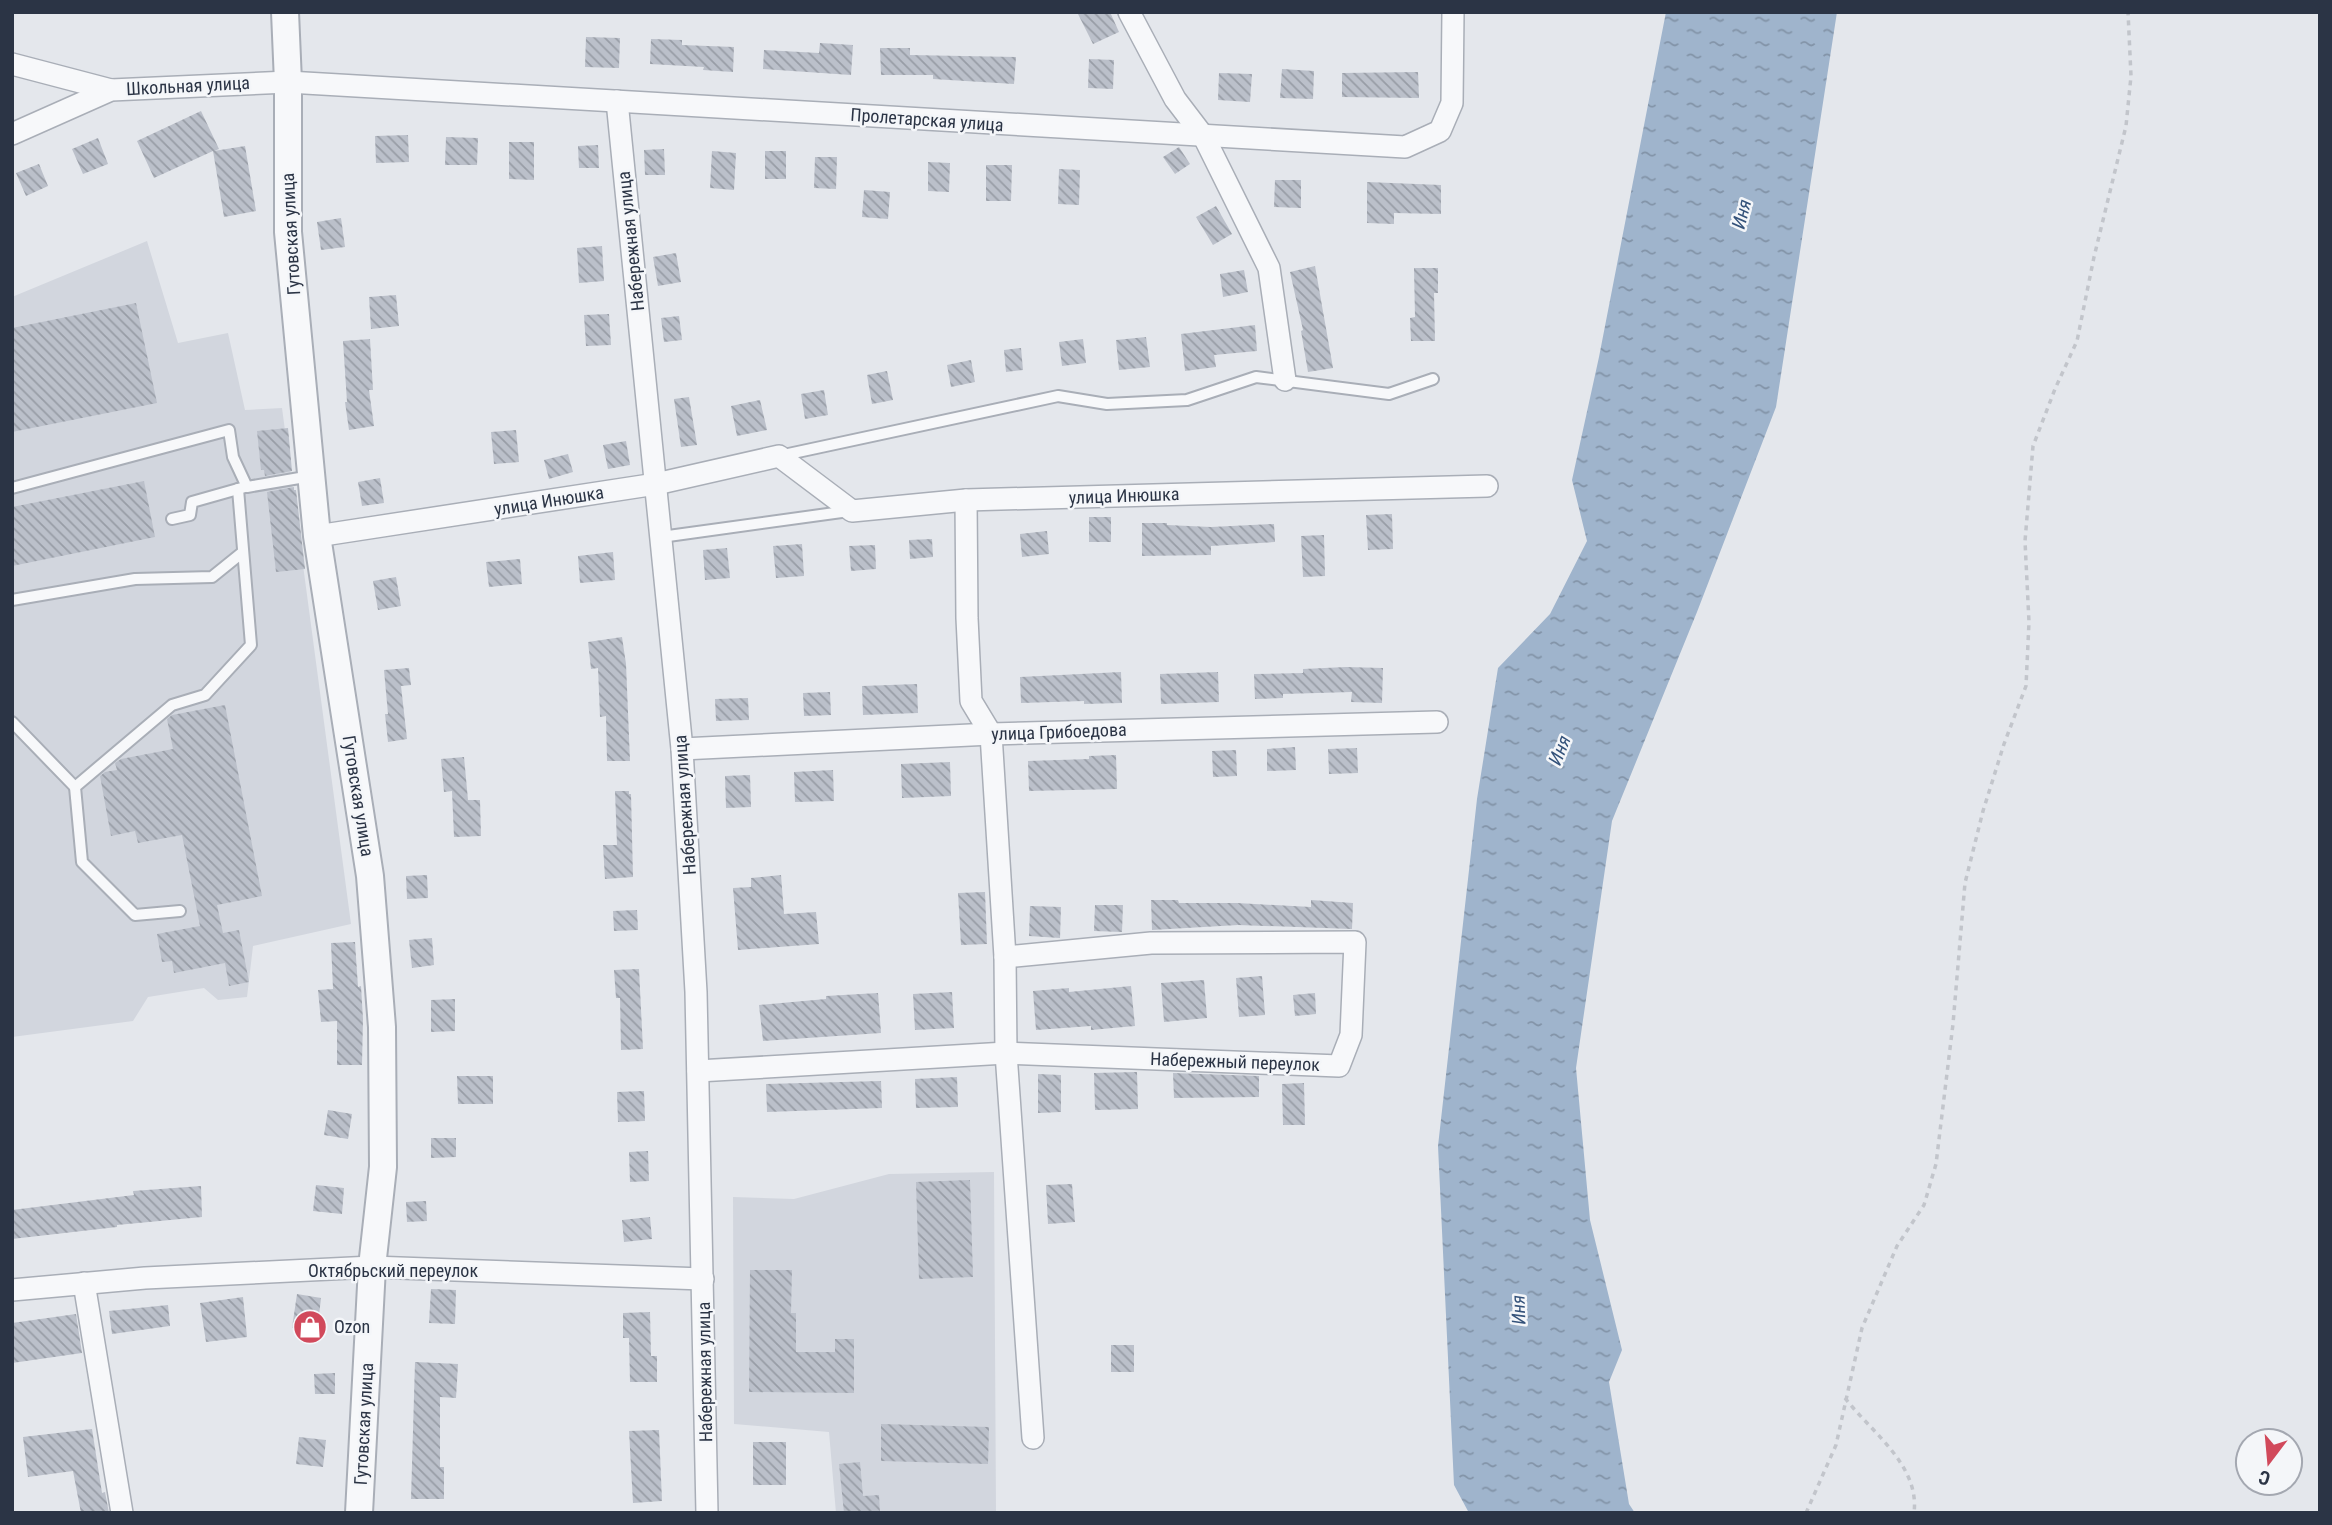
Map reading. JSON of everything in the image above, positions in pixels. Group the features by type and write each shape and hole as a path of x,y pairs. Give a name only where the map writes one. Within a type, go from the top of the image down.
{"street":[{"name":"Гутовская улица","path":"285,12 289,82 288,232 311,476 317,536 370,876 382,1027 383,1167 372,1267 359,1513"},
{"path":"1129,12 1175,99 1204,137 1269,268 1285,380"},
{"name":"Пролетарская улица","path":"289,82 1405,147 1440,131 1452,103 1453,12"},
{"path":"12,64 111,90"},
{"name":"Школьная улица","path":"12,134 111,90 289,82"},
{"name":"Набережная улица","path":"617,101 681,749 696,992 707,1513"},
{"path":"779,456 852,510"},
{"name":"улица Инюшка","path":"317,536 656,484 779,456"},
{"name":"улица Инюшка","path":"852,510 966,500 1487,486"},
{"path":"966,500 971,701 991,734 1005,957 1006,1053 1033,1438"},
{"name":"улица Грибоедова","path":"681,749 991,734 1437,722"},
{"name":"Набережный переулок","path":"698,1071 1006,1053 1339,1066 1351,1035 1355,942 1151,943 1005,957"},
{"name":"Октябрьский переулок","path":"12,1290 145,1278 372,1267 703,1279"},
{"path":"84,1283 122,1513"}],"lane":[{"name":"улица Инюшка","path":"779,456 1058,396 1107,404 1187,400 1256,377 1389,394 1433,379"},
{"path":"12,488 229,430 242,488 243,552 251,645 205,695 173,705 75,787"},
{"path":"172,519 190,515 192,502 242,488 311,476"},
{"path":"661,537 852,510"},
{"path":"12,600 135,579 212,577 243,552"},
{"path":"12,722 75,787 82,862 135,915 180,911"}],"path":[{"path":"1806,1513 1836,1445 1862,1328 1897,1246 1924,1205 1936,1164 1953,1024 1965,883 1987,800 2026,685 2029,622 2025,541 2033,446 2077,341 2126,126 2132,76 2128,12"},
{"path":"1845,1398 1900,1461 1913,1488 1914,1513"}],"shaded area":[{"path":"147,241 178,343 228,333 245,410 282,408 351,924 253,946 247,997 218,1000 204,988 148,997 133,1021 12,1037 12,297"},
{"path":"994,1172 996,1513 836,1513 829,1432 734,1424 733,1197 794,1199 889,1174"}],"water":[{"name":"Иня","path":"1666,12 1837,12 1776,407 1612,821 1576,1068 1590,1220 1622,1350 1609,1382 1629,1504 1635,1513 1469,1513 1454,1485 1438,1146 1477,799 1498,668 1550,614 1587,541 1572,480 1599,357"}],"building":[{"path":"1077,12 1110,12 1119,32 1093,44"},
{"path":"586,37 620,38 619,68 585,67"},
{"path":"651,39 682,40 682,45 734,47 733,72 703,70 704,67 650,64"},
{"path":"820,43 853,45 851,75 763,69 764,50 819,53"},
{"path":"880,48 910,48 910,55 1016,57 1014,84 933,79 933,75 881,75"},
{"path":"1089,59 1114,60 1113,89 1088,88"},
{"path":"1282,69 1314,71 1313,99 1280,98"},
{"path":"1418,72 1419,98 1342,97 1342,73"},
{"path":"1219,73 1252,74 1250,102 1218,100"},
{"path":"201,111 219,149 214,151 245,146 256,211 224,217 213,151 154,178 137,141"},
{"path":"408,135 409,162 376,163 375,136"},
{"path":"446,137 478,138 477,165 445,165"},
{"path":"98,138 108,164 83,174 72,149"},
{"path":"509,142 534,142 534,180 509,179"},
{"path":"598,145 599,168 579,168 578,146"},
{"path":"1179,147 1190,164 1175,174 1163,157"},
{"path":"664,149 665,175 645,175 644,150"},
{"path":"712,151 736,153 734,190 710,188"},
{"path":"765,151 786,151 786,179 765,179"},
{"path":"815,157 837,157 836,189 814,188"},
{"path":"928,162 950,163 949,192 928,191"},
{"path":"39,164 48,186 26,196 16,173"},
{"path":"986,165 1012,165 1011,201 986,201"},
{"path":"1059,169 1080,170 1079,205 1058,204"},
{"path":"1275,180 1301,180 1301,208 1274,207"},
{"path":"1367,182 1441,185 1441,214 1394,213 1394,224 1367,223"},
{"path":"864,190 890,192 888,219 862,217"},
{"path":"1216,206 1232,234 1213,245 1196,217"},
{"path":"341,218 345,247 321,250 317,222"},
{"path":"602,246 604,281 579,283 577,248"},
{"path":"676,253 681,282 658,286 653,257"},
{"path":"1315,266 1333,368 1308,372 1301,331 1303,330 1290,272"},
{"path":"1414,268 1438,268 1438,293 1434,293 1435,341 1411,341 1410,318 1415,317"},
{"path":"1244,270 1248,292 1223,297 1220,274"},
{"path":"396,295 399,326 371,329 369,297"},
{"path":"136,303 157,403 12,432 12,328"},
{"path":"609,314 611,345 586,346 584,315"},
{"path":"679,316 682,340 664,342 661,318"},
{"path":"1255,325 1257,351 1214,355 1216,367 1185,371 1181,334"},
{"path":"1146,337 1150,367 1119,370 1116,340"},
{"path":"370,339 373,390 369,390 374,426 349,430 345,402 343,341"},
{"path":"1083,339 1086,363 1062,366 1059,342"},
{"path":"1021,348 1023,370 1006,372 1004,350"},
{"path":"971,360 975,382 951,387 947,365"},
{"path":"887,371 893,400 872,404 867,375"},
{"path":"824,390 828,415 805,419 801,394"},
{"path":"689,397 697,445 681,447 674,399"},
{"path":"760,400 767,430 737,436 731,406"},
{"path":"288,428 292,471 265,476 264,470 261,470 257,431"},
{"path":"516,430 519,462 494,464 491,432"},
{"path":"626,441 630,465 608,469 603,445"},
{"path":"568,454 573,472 549,479 544,460"},
{"path":"380,478 384,503 362,506 358,482"},
{"path":"144,481 155,537 12,566 12,507"},
{"path":"294,487 305,569 276,572 267,492"},
{"path":"1392,514 1393,549 1368,550 1366,515"},
{"path":"1089,517 1111,517 1111,542 1089,542"},
{"path":"1142,523 1211,527 1274,524 1275,542 1211,546 1211,555 1142,556"},
{"path":"1047,531 1049,554 1022,557 1020,534"},
{"path":"1324,535 1325,576 1303,577 1301,536"},
{"path":"932,539 933,557 910,559 909,540"},
{"path":"802,544 804,576 776,578 773,546"},
{"path":"875,545 876,569 851,571 849,546"},
{"path":"727,548 730,578 705,580 703,550"},
{"path":"613,552 615,580 580,583 578,556"},
{"path":"520,559 522,584 489,587 486,562"},
{"path":"396,577 401,606 378,610 373,581"},
{"path":"622,637 626,664 630,761 607,761 606,716 600,717 598,668 591,669 588,642"},
{"path":"409,668 411,685 401,686 407,739 388,742 384,670"},
{"path":"1383,668 1382,703 1351,702 1352,692 1283,694 1283,698 1255,699 1254,674 1303,673 1303,669"},
{"path":"1121,672 1122,703 1021,703 1020,677"},
{"path":"1218,672 1219,702 1161,704 1160,674"},
{"path":"917,684 918,713 863,715 862,686"},
{"path":"830,692 831,715 804,716 803,693"},
{"path":"748,698 749,720 716,721 715,699"},
{"path":"225,705 262,896 217,905 223,933 239,930 249,982 229,986 225,963 174,973 172,961 162,962 157,934 200,926 182,835 138,843 135,831 111,836 100,776 105,772 117,770 115,763 121,759 173,749 167,719 172,715"},
{"path":"1295,747 1296,770 1267,771 1267,749"},
{"path":"1357,748 1358,773 1329,774 1328,749"},
{"path":"1236,750 1237,776 1213,777 1212,751"},
{"path":"1116,755 1117,789 1029,791 1028,761 1089,759 1089,756"},
{"path":"464,757 468,800 480,800 481,836 454,837 452,791 444,792 441,759"},
{"path":"950,762 951,796 902,798 901,764"},
{"path":"833,770 834,801 795,802 794,772"},
{"path":"750,775 751,807 726,808 725,776"},
{"path":"615,791 629,791 631,794 633,877 605,879 603,845 617,845"},
{"path":"427,875 428,898 407,899 406,876"},
{"path":"781,875 784,914 816,912 819,944 738,950 733,888 751,887 751,878"},
{"path":"985,892 987,944 961,945 958,893"},
{"path":"1151,900 1311,907 1311,900 1353,903 1352,929 1238,925 1152,930"},
{"path":"1095,905 1123,905 1122,932 1094,931"},
{"path":"1030,906 1061,907 1060,938 1029,936"},
{"path":"637,910 638,930 614,931 613,911"},
{"path":"432,938 434,965 412,968 409,940"},
{"path":"355,942 363,1019 362,1065 337,1065 337,1021 321,1022 318,990 333,989 331,943"},
{"path":"639,969 643,1049 621,1050 620,998 616,998 614,970"},
{"path":"1262,976 1265,1015 1239,1017 1236,978"},
{"path":"1204,980 1207,1018 1164,1022 1161,983"},
{"path":"1131,986 1135,1026 1091,1030 1091,1026 1036,1030 1033,991 1069,988 1069,992"},
{"path":"952,992 954,1028 915,1030 913,994"},
{"path":"878,993 881,1033 763,1041 759,1005 826,999 826,996"},
{"path":"1315,993 1316,1014 1295,1016 1293,995"},
{"path":"455,999 455,1031 431,1032 431,1000"},
{"path":"1137,1072 1138,1109 1095,1110 1094,1073"},
{"path":"1173,1073 1259,1076 1259,1097 1174,1098"},
{"path":"1038,1074 1061,1075 1061,1112 1038,1113"},
{"path":"457,1076 493,1076 493,1104 458,1104"},
{"path":"957,1077 958,1107 916,1108 915,1079"},
{"path":"881,1081 882,1108 767,1112 766,1084"},
{"path":"1304,1083 1305,1125 1283,1125 1282,1084"},
{"path":"644,1091 645,1121 618,1122 617,1092"},
{"path":"328,1110 352,1114 348,1139 324,1135"},
{"path":"431,1138 456,1138 456,1157 431,1158"},
{"path":"648,1151 649,1181 630,1182 629,1152"},
{"path":"970,1180 973,1277 919,1279 916,1182"},
{"path":"1072,1184 1075,1222 1048,1224 1046,1185"},
{"path":"316,1185 344,1188 342,1214 313,1211"},
{"path":"201,1186 202,1217 12,1239 12,1210 134,1195 133,1191"},
{"path":"426,1201 427,1221 407,1222 406,1202"},
{"path":"650,1217 652,1239 624,1242 622,1220"},
{"path":"750,1270 792,1270 791,1313 796,1313 796,1352 835,1352 835,1339 854,1339 854,1393 749,1392"},
{"path":"431,1289 456,1290 455,1324 429,1323"},
{"path":"297,1294 321,1298 317,1333 292,1328"},
{"path":"243,1297 247,1337 206,1342 200,1303"},
{"path":"168,1305 170,1326 112,1334 109,1311"},
{"path":"650,1312 651,1356 657,1356 657,1382 630,1382 629,1338 623,1338 623,1313"},
{"path":"76,1314 82,1353 12,1363 12,1323"},
{"path":"1111,1345 1134,1345 1134,1372 1111,1372"},
{"path":"415,1362 458,1364 456,1398 440,1397 440,1467 444,1467 444,1499 411,1499"},
{"path":"335,1373 335,1394 315,1394 314,1374"},
{"path":"881,1424 989,1427 988,1464 881,1461"},
{"path":"92,1429 102,1493 105,1492 109,1513 81,1513 73,1471 28,1477 23,1437"},
{"path":"659,1430 662,1501 633,1503 629,1431"},
{"path":"299,1437 326,1440 323,1467 296,1464"},
{"path":"753,1442 786,1442 786,1485 753,1485"},
{"path":"860,1462 863,1496 879,1495 880,1513 844,1513 839,1464"}],"place":[{"name":"Ozon","path":"310,1327"}]}
